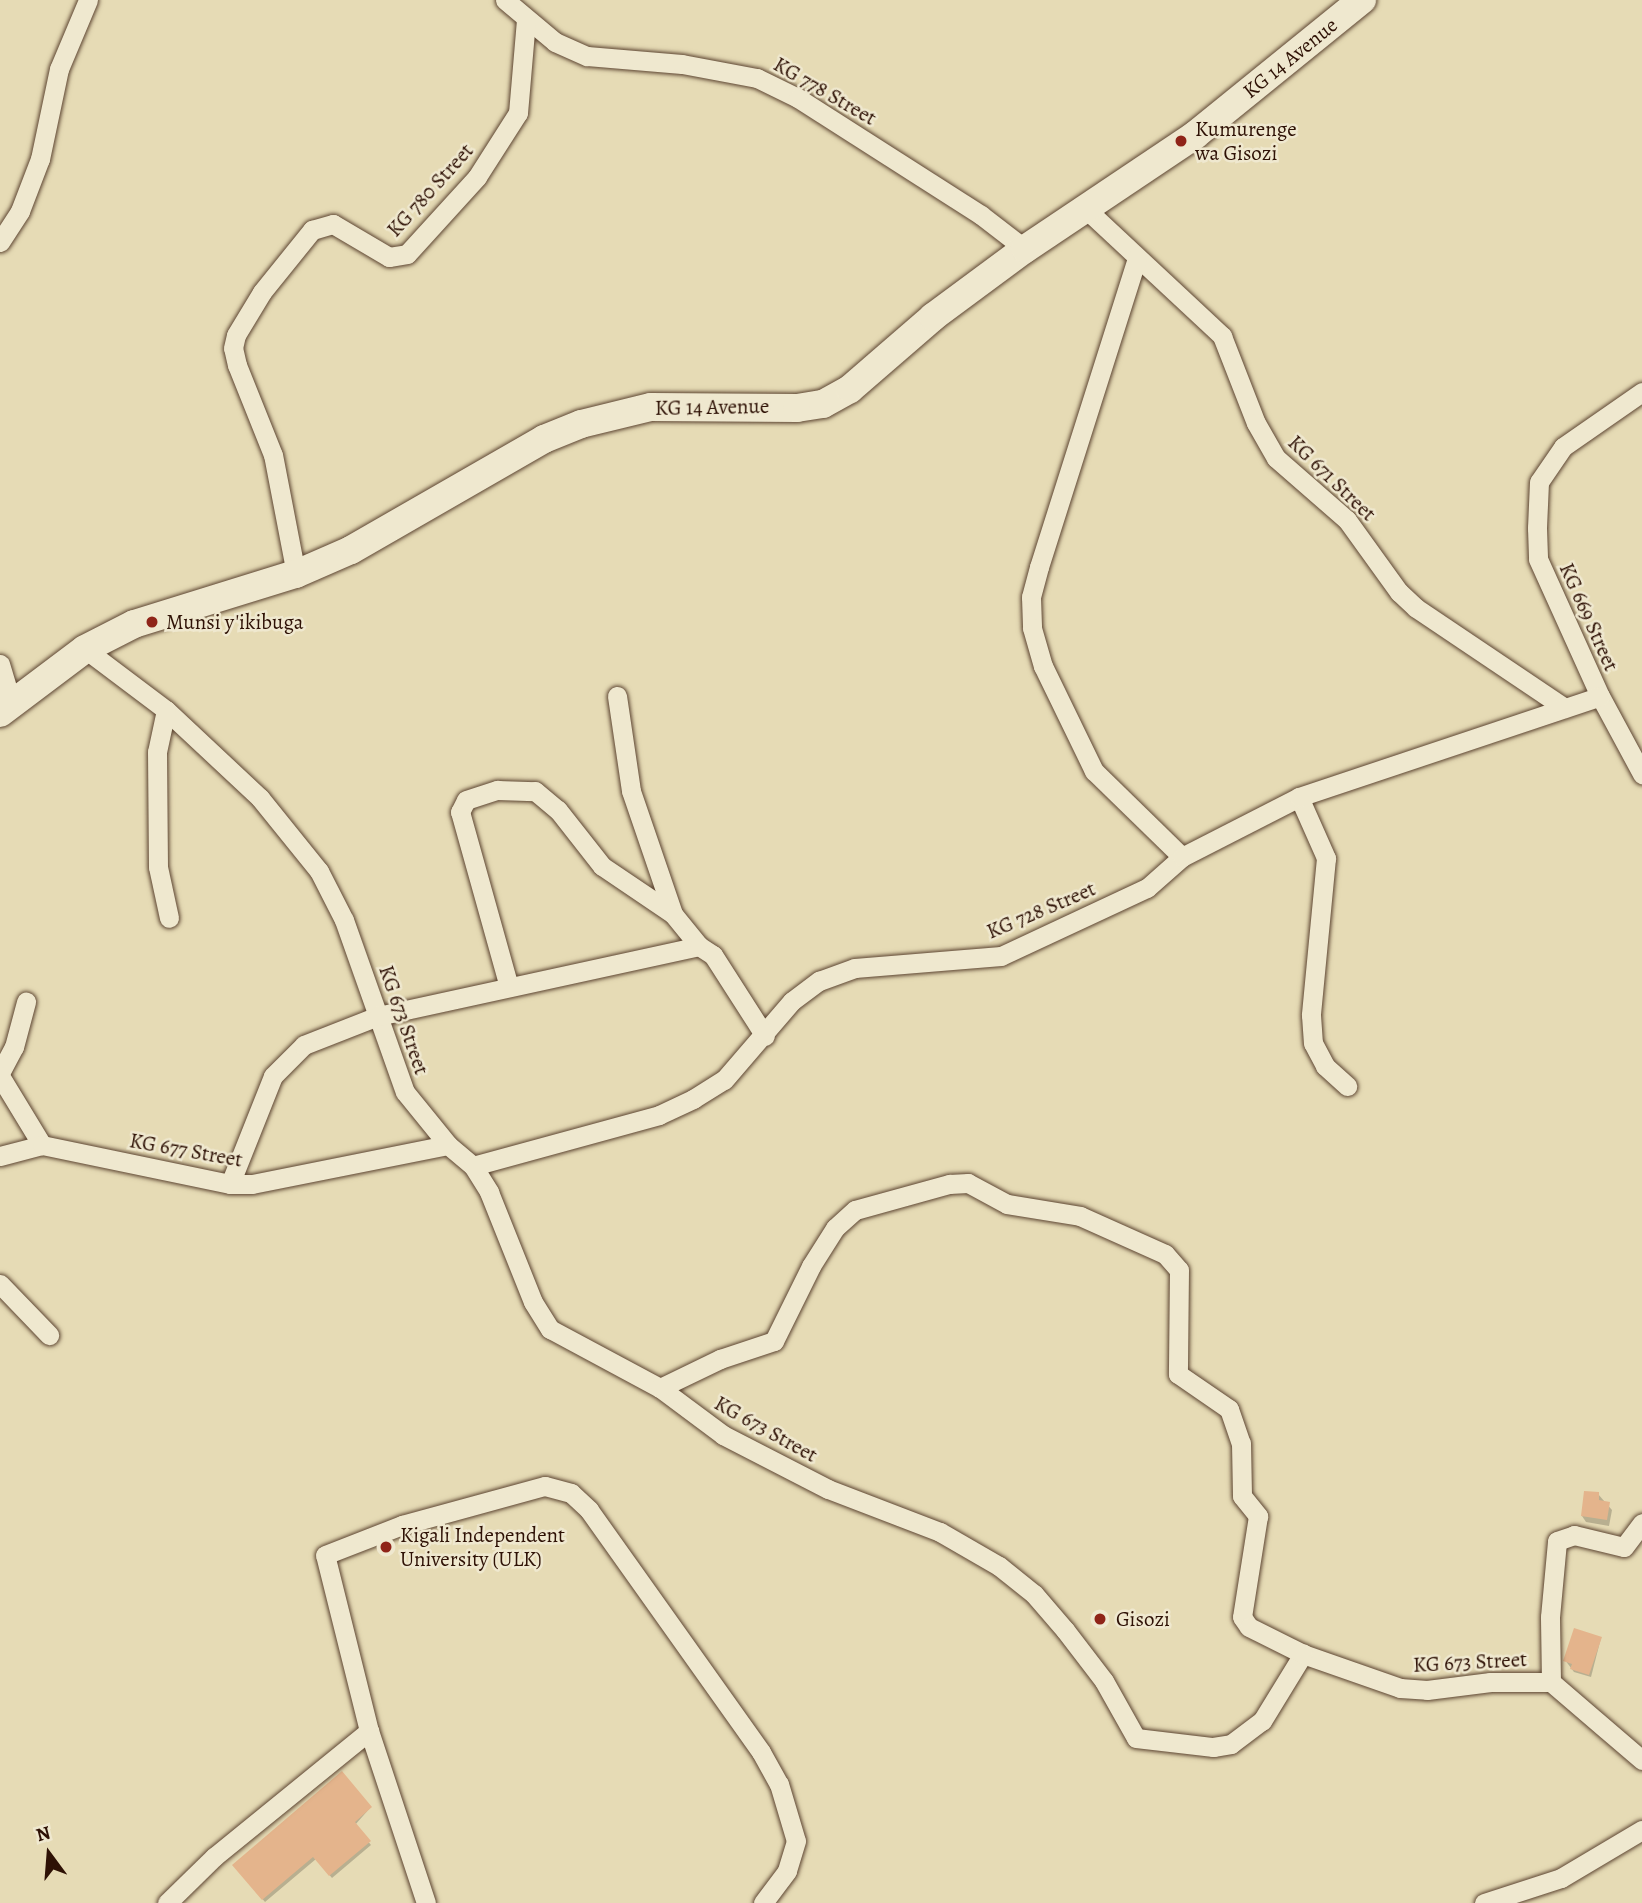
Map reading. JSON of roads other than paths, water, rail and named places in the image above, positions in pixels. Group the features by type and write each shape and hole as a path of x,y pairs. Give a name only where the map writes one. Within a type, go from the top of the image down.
{"main road":[{"name":"KG 14 Avenue","path":"6,709 85,649 161,615 296,574 351,550 544,439 581,424 651,407 797,408 823,404 850,388 933,317 1025,249 1087,210 1195,135 1362,0"}],"street":[{"path":"0,242 20,211 40,159 59,69 88,0"},
{"name":"KG 778 Street","path":"505,0 555,42 587,56 682,64 757,78 798,98 981,215 1025,249"},
{"name":"KG 780 Street","path":"296,574 273,455 237,365 233,348 236,335 262,292 312,230 333,224 389,257 407,254 477,177 518,113 526,19"},
{"name":"KG 671 Street","path":"1087,210 1222,336 1256,422 1276,458 1348,520 1399,592 1416,608 1565,708"},
{"path":"1137,258 1039,567 1031,597 1032,628 1042,666 1094,772 1182,857"},
{"name":"KG 669 Street","path":"1642,391 1563,447 1539,482 1538,559 1600,696 1642,774"},
{"name":"KG 673 Street","path":"85,649 166,710 260,798 319,871 344,920 405,1093 448,1144 473,1166 503,1219 533,1302 550,1329 660,1388 723,1435 828,1489 940,1531 999,1566 1034,1594 1065,1630 1104,1681 1136,1738 1204,1747 1231,1744 1262,1721 1303,1654 1400,1688 1427,1690 1490,1682 1551,1682 1642,1760"},
{"path":"0,664 6,709"},
{"path":"617,696 631,791 673,914"},
{"name":"KG 728 Street","path":"473,1166 659,1115 724,1080 765,1036 792,1001 819,981 855,968 1001,956 1147,888 1182,857 1299,797 1600,696"},
{"path":"166,710 157,752 158,841 169,918"},
{"path":"509,987 460,812 466,800 497,790 535,791 558,810 602,866 673,914 699,946 713,955 765,1036"},
{"path":"1299,797 1326,858 1311,1015 1313,1043 1325,1066 1348,1086"},
{"path":"230,1184 273,1076 304,1045 378,1016 699,946"},
{"path":"26,1002 14,1047 0,1075 42,1145"},
{"name":"KG 677 Street","path":"0,1156 42,1145 230,1184 283,1179 448,1144"},
{"path":"660,1388 720,1359 774,1341 811,1266 835,1228 855,1210 949,1184 968,1183 1007,1204 1080,1216 1165,1254 1179,1269 1178,1374 1229,1409 1241,1443 1242,1496 1258,1516 1242,1616 1249,1627 1303,1654"},
{"path":"0,1284 49,1335"},
{"path":"426,1903 369,1731 325,1555 402,1525 545,1486 571,1493 589,1510 779,1784 796,1841 787,1871 763,1903"},
{"path":"1551,1682 1550,1617 1557,1541 1574,1535 1624,1547 1642,1523"},
{"path":"167,1903 214,1857 369,1731"},
{"path":"1484,1903 1561,1878 1642,1830"}],"place":[{"name":"Kumurenge wa Gisozi","path":"1181,141"},
{"name":"Munsi y'ikibuga","path":"152,622"},
{"name":"Kigali Independent University (ULK)","path":"386,1547"},
{"name":"Gisozi","path":"1100,1619"}]}
